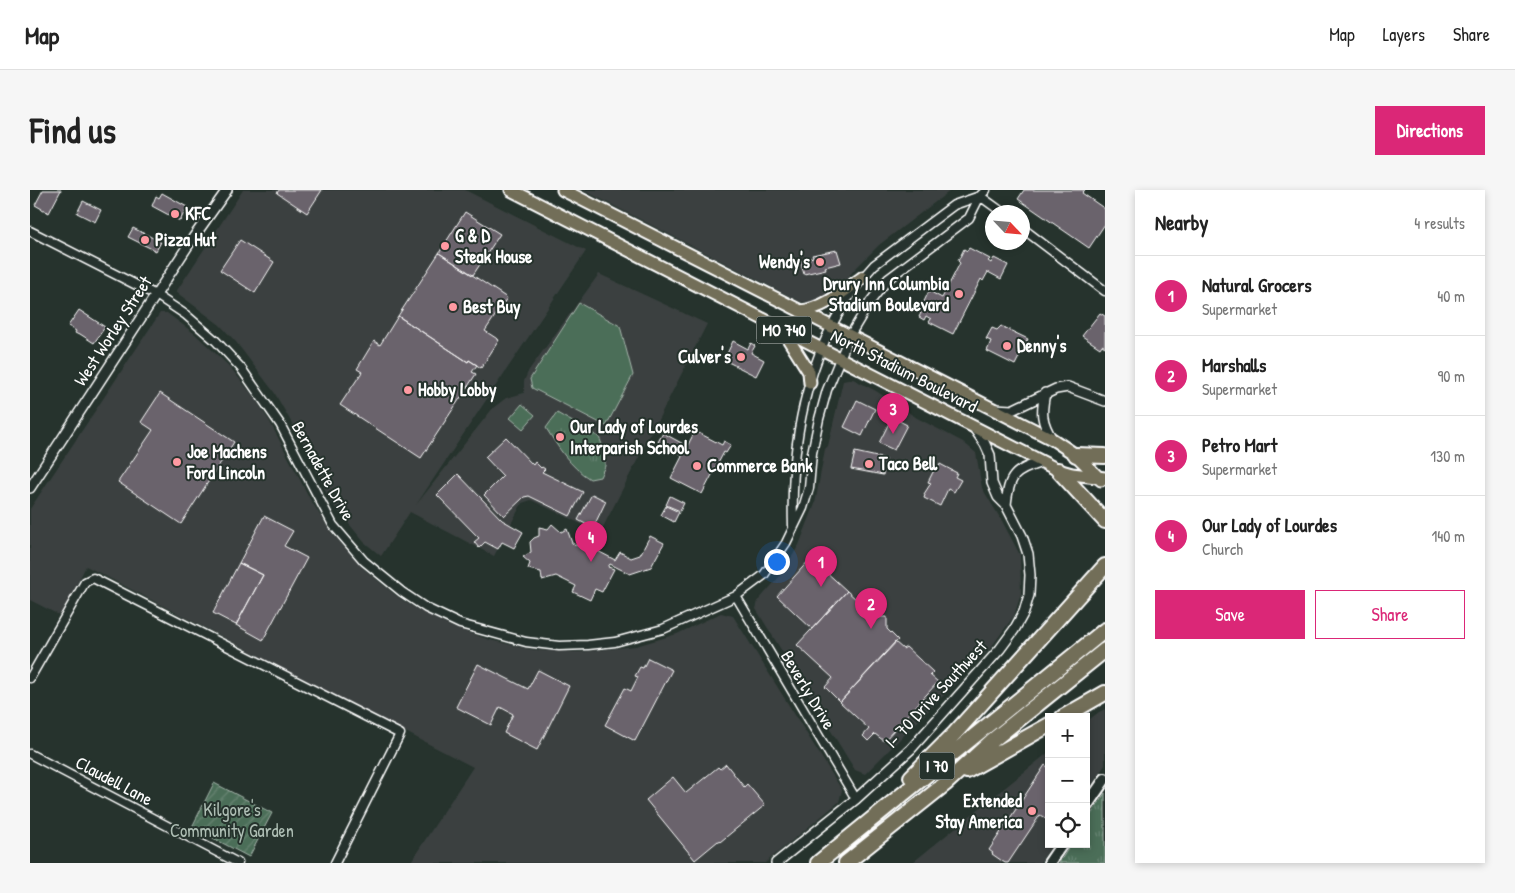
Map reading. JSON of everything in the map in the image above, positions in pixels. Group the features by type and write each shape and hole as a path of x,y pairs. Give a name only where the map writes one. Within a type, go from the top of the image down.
{"highway":[{"path":"1076,455 1105,456"},
{"path":"1058,470 1105,521"},
{"path":"1093,578 1105,554"},
{"path":"872,819 884,801 955,733 1105,566"},
{"name":"I 70","path":"818,863 1105,630"},
{"name":"I 70","path":"846,863 945,784 993,740 1105,650"},
{"path":"1070,713 1105,693"},
{"path":"945,784 1045,727"}],"main road":[{"name":"North Stadium Boulevard","path":"511,190 1058,470 1103,480"},
{"name":"North Stadium Boulevard","path":"562,190 1052,439 1076,455 1103,480"},
{"path":"800,311 814,309 863,277"},
{"path":"781,328 809,372 810,383"},
{"path":"1089,803 1105,779"},
{"path":"1049,863 1059,848"}],"street":[{"name":"West Worley Street","path":"30,488 224,191"},
{"name":"Bernadette Drive","path":"30,231 156,295 186,315 216,340 241,368 280,424 333,525 362,559 402,592 426,608 460,624 526,642 559,646 588,645 615,642 663,629 736,596 764,575 777,557 803,508 809,488 812,453 819,419 849,337 870,302 888,280 969,218 983,193"},
{"name":"Bernadette Drive","path":"793,528 793,485 801,414 822,349 832,328 863,277 888,253 954,205 983,193"},
{"path":"983,193 995,205"},
{"path":"1030,234 1105,291"},
{"path":"995,409 1012,410 1045,393 1068,387 1105,401"},
{"path":"1045,393 1042,415 1044,426 1052,439"},
{"name":"I- 70 Drive Southwest","path":"776,863 856,799 911,749 1000,649 1024,612 1029,595 1028,554 1022,536 1006,505 998,497 992,483 990,455 985,444 972,426"},
{"path":"1006,505 1008,488 1013,477 1025,468 1042,462"},
{"path":"30,678 85,582 93,578 400,734 335,863"},
{"name":"Beverly Drive","path":"736,596 856,799"},
{"name":"Claudell Lane","path":"30,754 238,863"}],"shaded area":[{"path":"243,190 465,190 586,251 416,505 493,408 506,398 524,393 524,381 529,370 599,274 707,324 600,533 531,500 522,503 494,556 410,512 381,556 364,542 330,501 306,448 274,392 236,342 220,325 176,292"},
{"path":"583,190 951,190 879,245 853,271 840,288 811,302 801,302"},
{"path":"160,313 167,313 195,334 230,367 254,397 270,422 310,499 331,532 364,569 398,597 420,611 450,626 490,640 535,650 578,652 636,646 677,634 721,613 733,616 842,790 839,802 765,863 410,863 473,767 86,566 61,616 30,600 30,509"},
{"path":"853,379 876,391 917,418 963,442 976,453 982,488 1020,555 1021,594 1014,616 989,650 865,774 855,770 756,609 758,601 780,576 799,545 815,504 825,449 828,446 843,381"},
{"path":"1105,709 1105,765 1090,787 1090,719"},
{"path":"1045,755 1045,848 1049,848 1040,863 912,863"}],"green space":[{"path":"579,303 620,326 633,375 606,426 532,388 530,379"},
{"path":"522,404 535,415 523,429 510,418"},
{"path":"557,413 599,437 605,452 605,466 600,477 590,479 576,469 555,442 546,428"},
{"name":"Kilgore's Community Garden","path":"214,783 272,813 249,857 192,827"},
{"path":"1105,793 1105,863 1059,863 1068,848 1090,848 1090,816"}],"building":[{"path":"43,190 61,190 49,213 35,205"},
{"path":"279,190 322,190 307,213 277,193"},
{"path":"1024,190 1085,190 1082,193 1105,209 1105,224 1089,248 1030,207 1030,205 1018,199"},
{"name":"KFC","path":"162,193 187,207 180,221 152,206 156,196 159,198"},
{"path":"83,201 101,210 95,222 77,213"},
{"path":"465,212 500,234 473,275 439,253"},
{"name":"Pizza Hut","path":"133,228 161,242 156,251 128,237"},
{"path":"240,240 274,262 255,293 220,270"},
{"name":"Drury Inn Columbia Stadium Boulevard","path":"969,248 990,259 988,261 991,263 994,258 1008,265 1001,279 988,272 983,281 981,279 953,334 929,322 931,319 926,316 924,320 919,317 921,313 919,312 929,291 942,298 960,263 958,261 964,249 967,251"},
{"name":"Wendy's","path":"837,250 841,263 804,274 800,261 813,257 812,255"},
{"name":"Best Buy","path":"439,253 507,298 485,331 499,340 481,368 469,360 468,362 398,316"},
{"path":"79,310 105,327 94,343 75,333 76,331 68,326"},
{"path":"1100,313 1105,316 1105,347 1102,345 1100,348 1082,336"},
{"name":"Hobby Lobby","path":"398,316 468,362 469,360 477,365 472,372 476,374 421,458 340,405 362,372 357,369 374,341 380,345"},
{"name":"Denny's","path":"1001,326 1028,339 1015,365 987,351 991,341 986,339 992,328 997,330"},
{"name":"Culver's","path":"733,341 748,349 751,343 755,346 751,353 764,360 756,376 724,360"},
{"name":"Joe Machens Ford Lincoln","path":"160,393 234,442 181,524 118,482 153,430 141,422"},
{"path":"857,400 875,409 862,436 844,427"},
{"path":"892,417 907,425 894,450 879,443"},
{"name":"Commerce Bank","path":"695,431 722,445 724,441 731,445 726,453 724,452 702,494 671,478"},
{"path":"663,433 687,446 683,455 658,442"},
{"name":"Our Lady of Lourdes Interparish School","path":"506,437 533,465 535,462 545,469 542,472 583,492 570,516 529,496 524,497 504,516 484,495 503,476 485,457"},
{"name":"Taco Bell","path":"855,452 886,459 883,475 851,469"},
{"path":"940,464 957,473 955,477 961,480 954,492 948,489 940,506 924,498 924,494 931,483 928,482 936,466 939,467"},
{"path":"458,474 502,520 523,532 514,548 502,542 498,549 485,542 479,548 474,542 479,538 437,495"},
{"path":"592,494 606,501 593,528 578,520"},
{"path":"670,496 684,503 680,511 666,505"},
{"path":"666,506 679,512 674,522 661,515"},
{"path":"264,516 293,531 284,546 307,558 263,640 236,625 263,575 239,563"},
{"path":"552,524 561,532 567,529 572,543 591,553 594,549 615,560 620,552 631,558 640,555 650,536 664,543 651,567 630,574 610,564 608,567 614,569 602,592 595,589 590,600 573,592 576,586 556,576 542,580 541,572 528,569 530,563 523,557 531,552 530,542 539,536 539,527 548,529"},
{"path":"811,558 847,591 812,629 777,596"},
{"path":"239,563 263,575 236,625 213,613"},
{"path":"847,591 876,617 887,617 887,629 898,640 840,702 825,687 833,678 797,645"},
{"path":"895,642 903,649 906,647 933,672 930,675 938,682 884,741 875,734 868,741 863,736 869,729 840,702"},
{"path":"648,658 672,670 635,741 605,725 625,688 631,691 638,677 635,676 640,667 643,668"},
{"path":"478,664 528,689 538,670 569,686 537,750 504,733 513,714 500,707 491,725 456,707"},
{"path":"726,764 744,787 747,784 765,805 695,860 646,800 673,777 686,793 718,767 720,769"},
{"name":"Extended Stay America","path":"1045,765 1045,818 1040,815 1008,863 1005,863 989,850"}],"place":[{"name":"KFC","path":"175,214"},
{"name":"Pizza Hut","path":"145,240"},
{"name":"G & D Steak House","path":"445,246"},
{"name":"Wendy's","path":"820,262"},
{"name":"Drury Inn Columbia Stadium Boulevard","path":"959,294"},
{"name":"Best Buy","path":"453,307"},
{"name":"Denny's","path":"1007,346"},
{"name":"Culver's","path":"741,357"},
{"name":"Hobby Lobby","path":"408,390"},
{"name":"Petro Mart","path":"893,434"},
{"name":"Our Lady of Lourdes Interparish School","path":"560,437"},
{"name":"Joe Machens Ford Lincoln","path":"177,462"},
{"name":"Taco Bell","path":"869,464"},
{"name":"Commerce Bank","path":"697,466"},
{"name":"Our Lady of Lourdes","path":"591,562"},
{"name":"Natural Grocers","path":"821,587"},
{"name":"Marshalls","path":"871,629"},
{"name":"Extended Stay America","path":"1032,811"}]}
